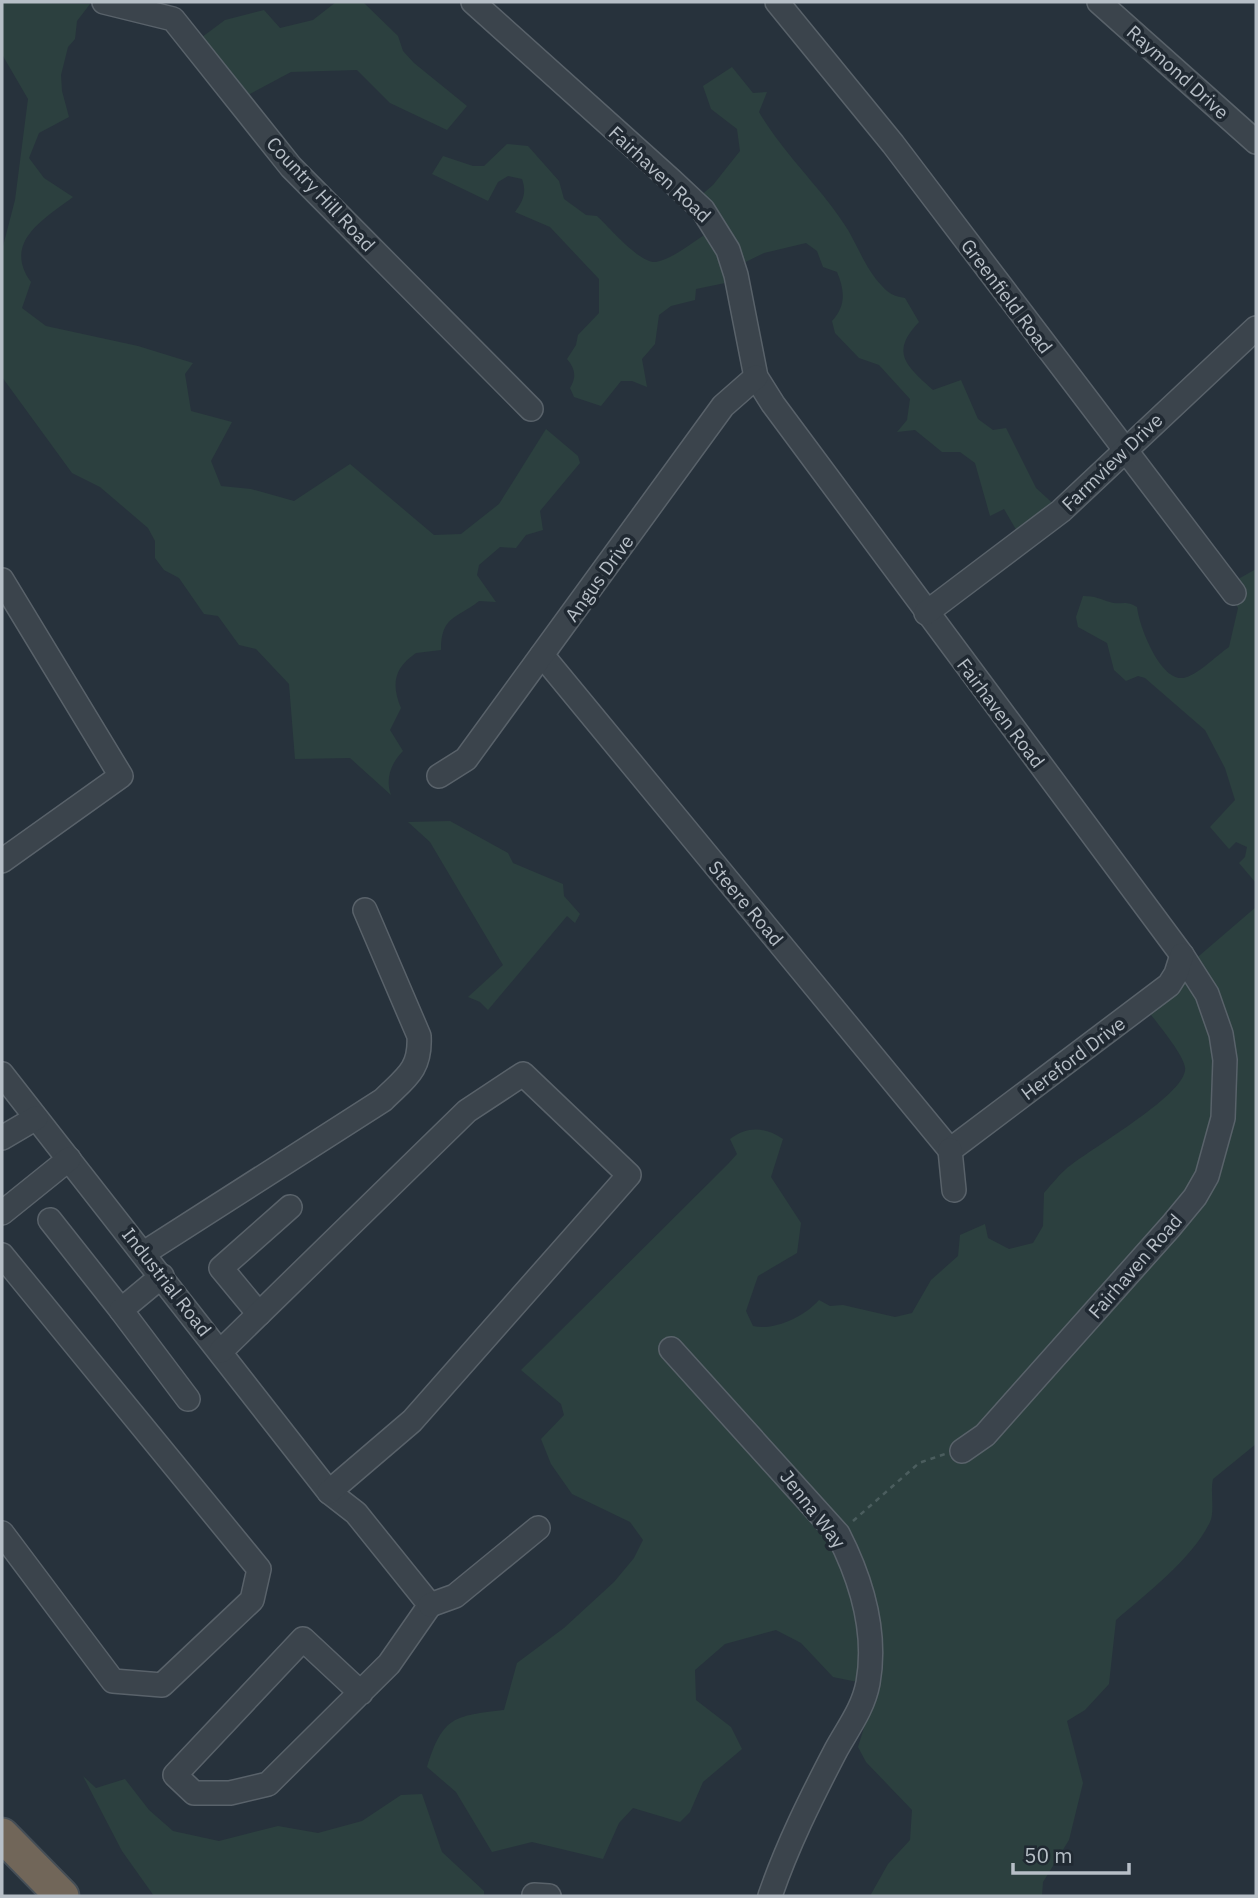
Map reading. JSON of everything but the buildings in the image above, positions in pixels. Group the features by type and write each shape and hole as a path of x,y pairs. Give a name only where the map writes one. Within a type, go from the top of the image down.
{"highway":[{"path":"2,1835 62,1896"}],"street":[{"name":"Country Hill Road","path":"104,2 173,19 291,167 531,409"},
{"name":"Fairhaven Road","path":"472,2 703,209 728,250 736,275 756,377 926,612 1182,954 1208,993 1222,1034 1225,1060 1223,1118 1207,1176 1195,1197 985,1435 962,1451"},
{"name":"Greenfield Road","path":"777,2 893,144 1088,405 1126,448 1234,593"},
{"name":"Raymond Drive","path":"1099,2 1256,142"},
{"name":"Farmview Drive","path":"926,612 1061,512 1110,469 1126,448 1256,328"},
{"name":"Angus Drive","path":"439,776 467,759 723,406 756,377"},
{"path":"2,580 121,776 2,861"},
{"name":"Steere Road","path":"542,655 950,1150"},
{"path":"144,1253 383,1100 412,1072 420,1055 419,1037 365,911"},
{"name":"Hereford Drive","path":"950,1150 1169,985 1176,974 1182,954"},
{"name":"Industrial Road","path":"2,1074 329,1492 356,1513 430,1605"},
{"path":"221,1351 467,1111 523,1074 629,1175 412,1421 329,1492"},
{"path":"2,1138 36,1118"},
{"path":"950,1150 954,1190"},
{"path":"2,1213 69,1159"},
{"path":"259,1314 221,1268 290,1207"},
{"path":"50,1220 188,1399"},
{"path":"2,1255 259,1569 252,1600 162,1685 113,1681 2,1533"},
{"path":"121,1310 162,1276"},
{"name":"Jenna Way","path":"671,1349 838,1534 852,1562 867,1608 870,1649 868,1683 858,1713 807,1809 770,1896"},
{"path":"361,1693 303,1639 175,1775 194,1794 230,1793 268,1784 361,1693 389,1664 430,1605 455,1596 538,1528"},
{"path":"534,1895 549,1896"}],"path":[{"path":"838,1534 919,1463 940,1454 962,1451"}],"green space":[{"path":"2,2 90,4 77,21 75,39 68,47 61,75 69,117 39,133 29,158 44,178 73,197 39,223 24,243 21,255 23,268 31,282 22,308 46,326 138,346 193,363 185,374 191,411 232,422 211,461 221,486 251,489 294,501 350,464 434,535 461,534 499,504 546,429 578,456 580,463 540,511 543,530 526,535 516,548 500,547 479,565 477,575 496,602 479,601 457,615 447,624 441,650 416,653 399,671 396,691 401,708 390,730 403,751 390,772 391,795 350,758 295,759 289,684 256,649 239,645 218,616 204,614 179,578 164,570 155,558 155,541 148,528 100,487 72,473 2,377 2,250 15,200 28,99 3,56"},
{"path":"336,2 363,2 398,36 403,51 414,63 467,106 447,130 390,103 357,70 291,72 235,102 190,46 225,20 264,10 280,28 313,20"},
{"path":"732,67 753,93 767,92 759,112 769,128 838,215 876,279 889,293 905,298 919,322 905,342 903,351 909,366 933,390 961,380 978,419 993,430 1006,428 1036,488 1059,509 1021,538 1004,509 990,516 975,463 960,452 942,452 915,430 897,432 907,420 910,399 879,365 859,358 835,333 832,321 840,310 843,298 840,279 837,272 823,267 817,251 806,243 764,253 731,269 730,282 696,289 695,300 671,306 659,315 655,344 642,359 647,387 632,381 621,381 601,406 574,397 570,388 574,373 567,359 576,345 578,335 599,313 599,279 550,227 515,212 523,197 522,179 508,176 498,182 488,201 432,174 443,156 473,166 484,166 507,144 528,146 559,181 564,199 586,215 597,216 642,257 656,262 663,260 709,232 691,204 713,185 740,151 737,129 711,109 703,86"},
{"path":"1256,569 1256,883 1239,863 1245,857 1247,847 1236,842 1229,849 1210,827 1235,800 1225,768 1205,730 1145,678 1138,676 1126,681 1114,670 1107,643 1078,627 1076,617 1083,596 1114,603 1129,603 1137,607 1146,639 1159,662 1175,677 1183,678 1201,669 1229,647 1238,608 1226,586"},
{"path":"450,821 508,853 513,863 563,884 564,896 580,914 575,923 567,916 488,1010 480,1002 468,997 503,965 430,842 408,822"},
{"path":"1256,907 1256,1444 1213,1479 1210,1522 1192,1549 1168,1575 1116,1620 1109,1684 1085,1710 1067,1721 1083,1783 1069,1840 1043,1882 1042,1896 870,1896 888,1864 910,1840 912,1810 866,1762 858,1747 870,1708 872,1685 833,1677 801,1643 776,1630 725,1644 695,1670 696,1700 731,1727 742,1749 703,1782 690,1812 680,1822 633,1808 619,1823 603,1859 532,1842 492,1852 456,1792 427,1767 439,1737 445,1728 462,1717 504,1710 517,1663 564,1628 614,1582 634,1558 643,1540 630,1522 572,1494 551,1464 541,1439 564,1415 561,1404 521,1370 728,1164 737,1154 730,1139 750,1130 763,1130 783,1139 771,1177 801,1223 797,1253 758,1276 746,1311 753,1326 770,1326 788,1321 819,1300 830,1306 843,1305 895,1317 912,1313 931,1280 958,1256 960,1235 985,1224 988,1238 1009,1249 1033,1243 1043,1226 1044,1193 1057,1178 1155,1106 1182,1078 1185,1067 1183,1060 1143,1004"},
{"path":"83,1776 96,1788 125,1779 149,1810 173,1831 219,1841 278,1826 318,1833 362,1821 401,1795 422,1794 442,1852 484,1891 484,1896 154,1896 122,1851"}]}
